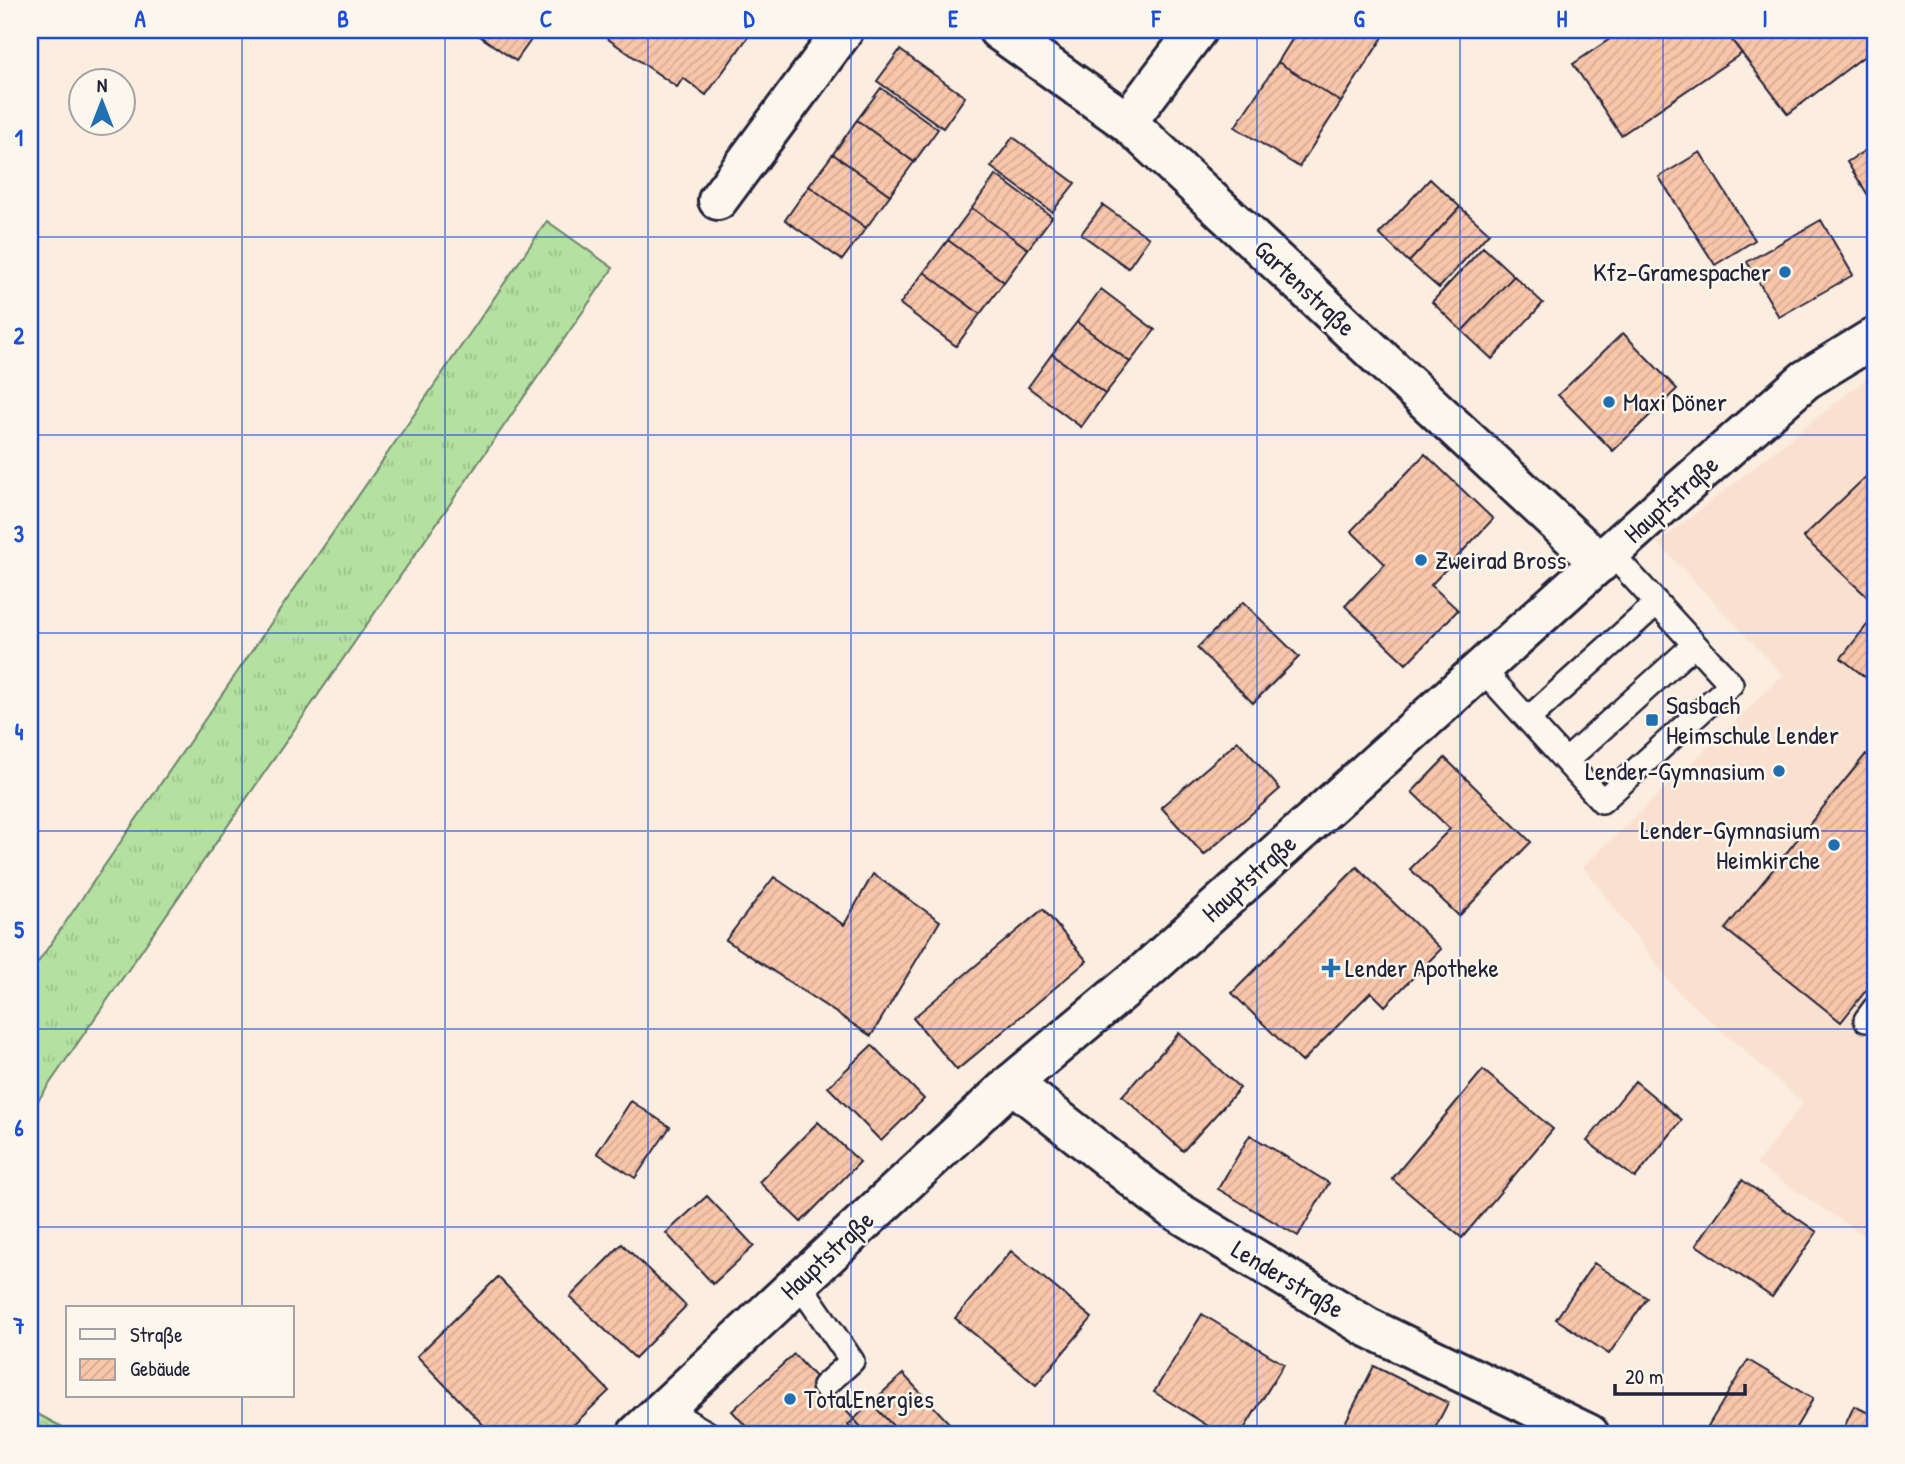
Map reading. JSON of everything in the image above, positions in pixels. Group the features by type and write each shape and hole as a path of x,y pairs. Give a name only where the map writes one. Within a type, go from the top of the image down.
{"street":[{"path":"719,200 844,30"},
{"name":"Gartenstraße","path":"998,30 1127,122 1606,558"},
{"path":"1127,122 1197,30"},
{"name":"Hauptstraße","path":"637,1434 1012,1083 1147,970 1805,380 1875,337"},
{"name":"Lenderstraße","path":"1012,1083 1170,1207 1367,1327 1589,1434"}],"lane":[{"path":"1482,669 1602,801 1731,684 1657,603 1606,558"},
{"path":"1528,719 1657,603"},
{"path":"1566,761 1695,645"},
{"path":"798,1282 852,1361 824,1386"},
{"path":"664,1408 709,1434"}],"shaded area":[{"name":"Lender-Gymnasium","path":"1875,372 1875,1243 1756,1164 1803,1103 1677,991 1583,867 1783,675 1658,543"}],"green space":[{"path":"547,221 613,268 30,1112 30,974"},
{"path":"30,1410 75,1434 30,1434"}],"building":[{"path":"471,30 538,30 516,61"},
{"path":"595,30 753,30 706,95 683,78 677,87"},
{"path":"1298,30 1371,30 1383,37 1341,102 1278,62"},
{"path":"1623,30 1724,30 1742,53 1621,135 1573,64"},
{"path":"1724,30 1865,30 1875,48 1788,114"},
{"path":"900,50 965,97 943,128 877,81"},
{"path":"1278,62 1341,102 1299,167 1235,127"},
{"path":"881,88 938,129 914,162 857,120"},
{"path":"857,120 914,162 890,195 833,154"},
{"path":"1013,137 1075,183 1052,212 991,167"},
{"path":"1875,144 1875,206 1847,162"},
{"path":"1700,152 1755,240 1715,265 1659,177"},
{"path":"833,154 890,195 866,228 809,186"},
{"path":"996,175 1052,217 1028,249 972,208"},
{"path":"1430,179 1460,207 1409,262 1379,234"},
{"path":"809,186 866,228 842,260 785,220"},
{"path":"1103,205 1149,238 1128,268 1081,234"},
{"path":"1460,207 1489,233 1439,288 1409,262"},
{"path":"972,208 1028,249 1004,282 948,240"},
{"path":"1821,220 1853,275 1779,317 1747,262"},
{"path":"948,240 1004,282 980,314 924,272"},
{"path":"1483,247 1514,276 1462,331 1432,302"},
{"path":"924,272 980,314 956,346 900,304"},
{"path":"1514,276 1543,303 1492,359 1462,331"},
{"path":"1101,289 1155,330 1130,362 1077,322"},
{"path":"1077,322 1130,362 1105,394 1052,354"},
{"path":"1623,333 1677,389 1613,451 1558,395"},
{"path":"1052,354 1105,394 1081,427 1028,387"},
{"path":"1425,454 1493,519 1431,585 1458,610 1406,664 1345,606 1385,564 1351,531"},
{"path":"1875,468 1875,602 1874,603 1803,537"},
{"path":"1243,602 1299,657 1253,703 1197,648"},
{"path":"1875,615 1875,685 1841,658"},
{"path":"1238,741 1280,789 1204,855 1161,807"},
{"name":"Lender-Gymnasium Heimkirche","path":"1866,754 1875,761 1875,979 1841,1022 1725,929"},
{"path":"1445,758 1531,842 1459,916 1410,869 1450,829 1412,792"},
{"path":"1357,867 1441,949 1385,1006 1371,992 1302,1062 1232,993"},
{"path":"873,874 940,921 871,1036 726,940 774,877 844,925"},
{"path":"1043,909 1087,961 957,1070 913,1018"},
{"path":"1179,1033 1240,1088 1183,1151 1122,1096"},
{"path":"872,1045 924,1099 881,1141 828,1087"},
{"path":"1483,1070 1553,1129 1462,1238 1392,1179"},
{"path":"1635,1081 1682,1120 1635,1178 1587,1141"},
{"path":"631,1101 670,1127 635,1178 597,1153"},
{"path":"818,1122 860,1162 801,1222 759,1182"},
{"path":"1250,1135 1329,1183 1298,1236 1218,1189"},
{"path":"1742,1180 1817,1232 1772,1297 1696,1245"},
{"path":"707,1196 754,1246 713,1284 666,1233"},
{"path":"622,1244 686,1306 635,1358 570,1297"},
{"path":"1011,1251 1092,1318 1036,1385 955,1318"},
{"path":"1594,1263 1647,1298 1609,1354 1556,1319"},
{"path":"498,1277 609,1391 564,1434 492,1434 417,1356"},
{"path":"1202,1314 1284,1364 1241,1434 1221,1434 1154,1392"},
{"name":"TotalEnergies","path":"794,1354 861,1427 852,1434 753,1434 732,1411"},
{"path":"1748,1360 1813,1399 1792,1434 1723,1434 1708,1426"},
{"path":"1374,1366 1448,1403 1432,1434 1363,1434 1344,1425"},
{"path":"903,1374 949,1423 937,1434 901,1434 871,1403"},
{"path":"871,1403 901,1434 844,1434 850,1428 848,1425"},
{"path":"1854,1406 1875,1416 1875,1434 1841,1434"}],"place":[{"name":"Kfz-Gramespacher","path":"1785,272"},
{"name":"Maxi Döner","path":"1609,402"},
{"name":"Zweirad Bross","path":"1421,560"},
{"name":"Sasbach Heimschule Lender","path":"1652,720"},
{"name":"Lender-Gymnasium","path":"1779,771"},
{"name":"Lender-Gymnasium Heimkirche","path":"1834,845"},
{"name":"Lender Apotheke","path":"1331,968"},
{"name":"TotalEnergies","path":"790,1399"}]}
